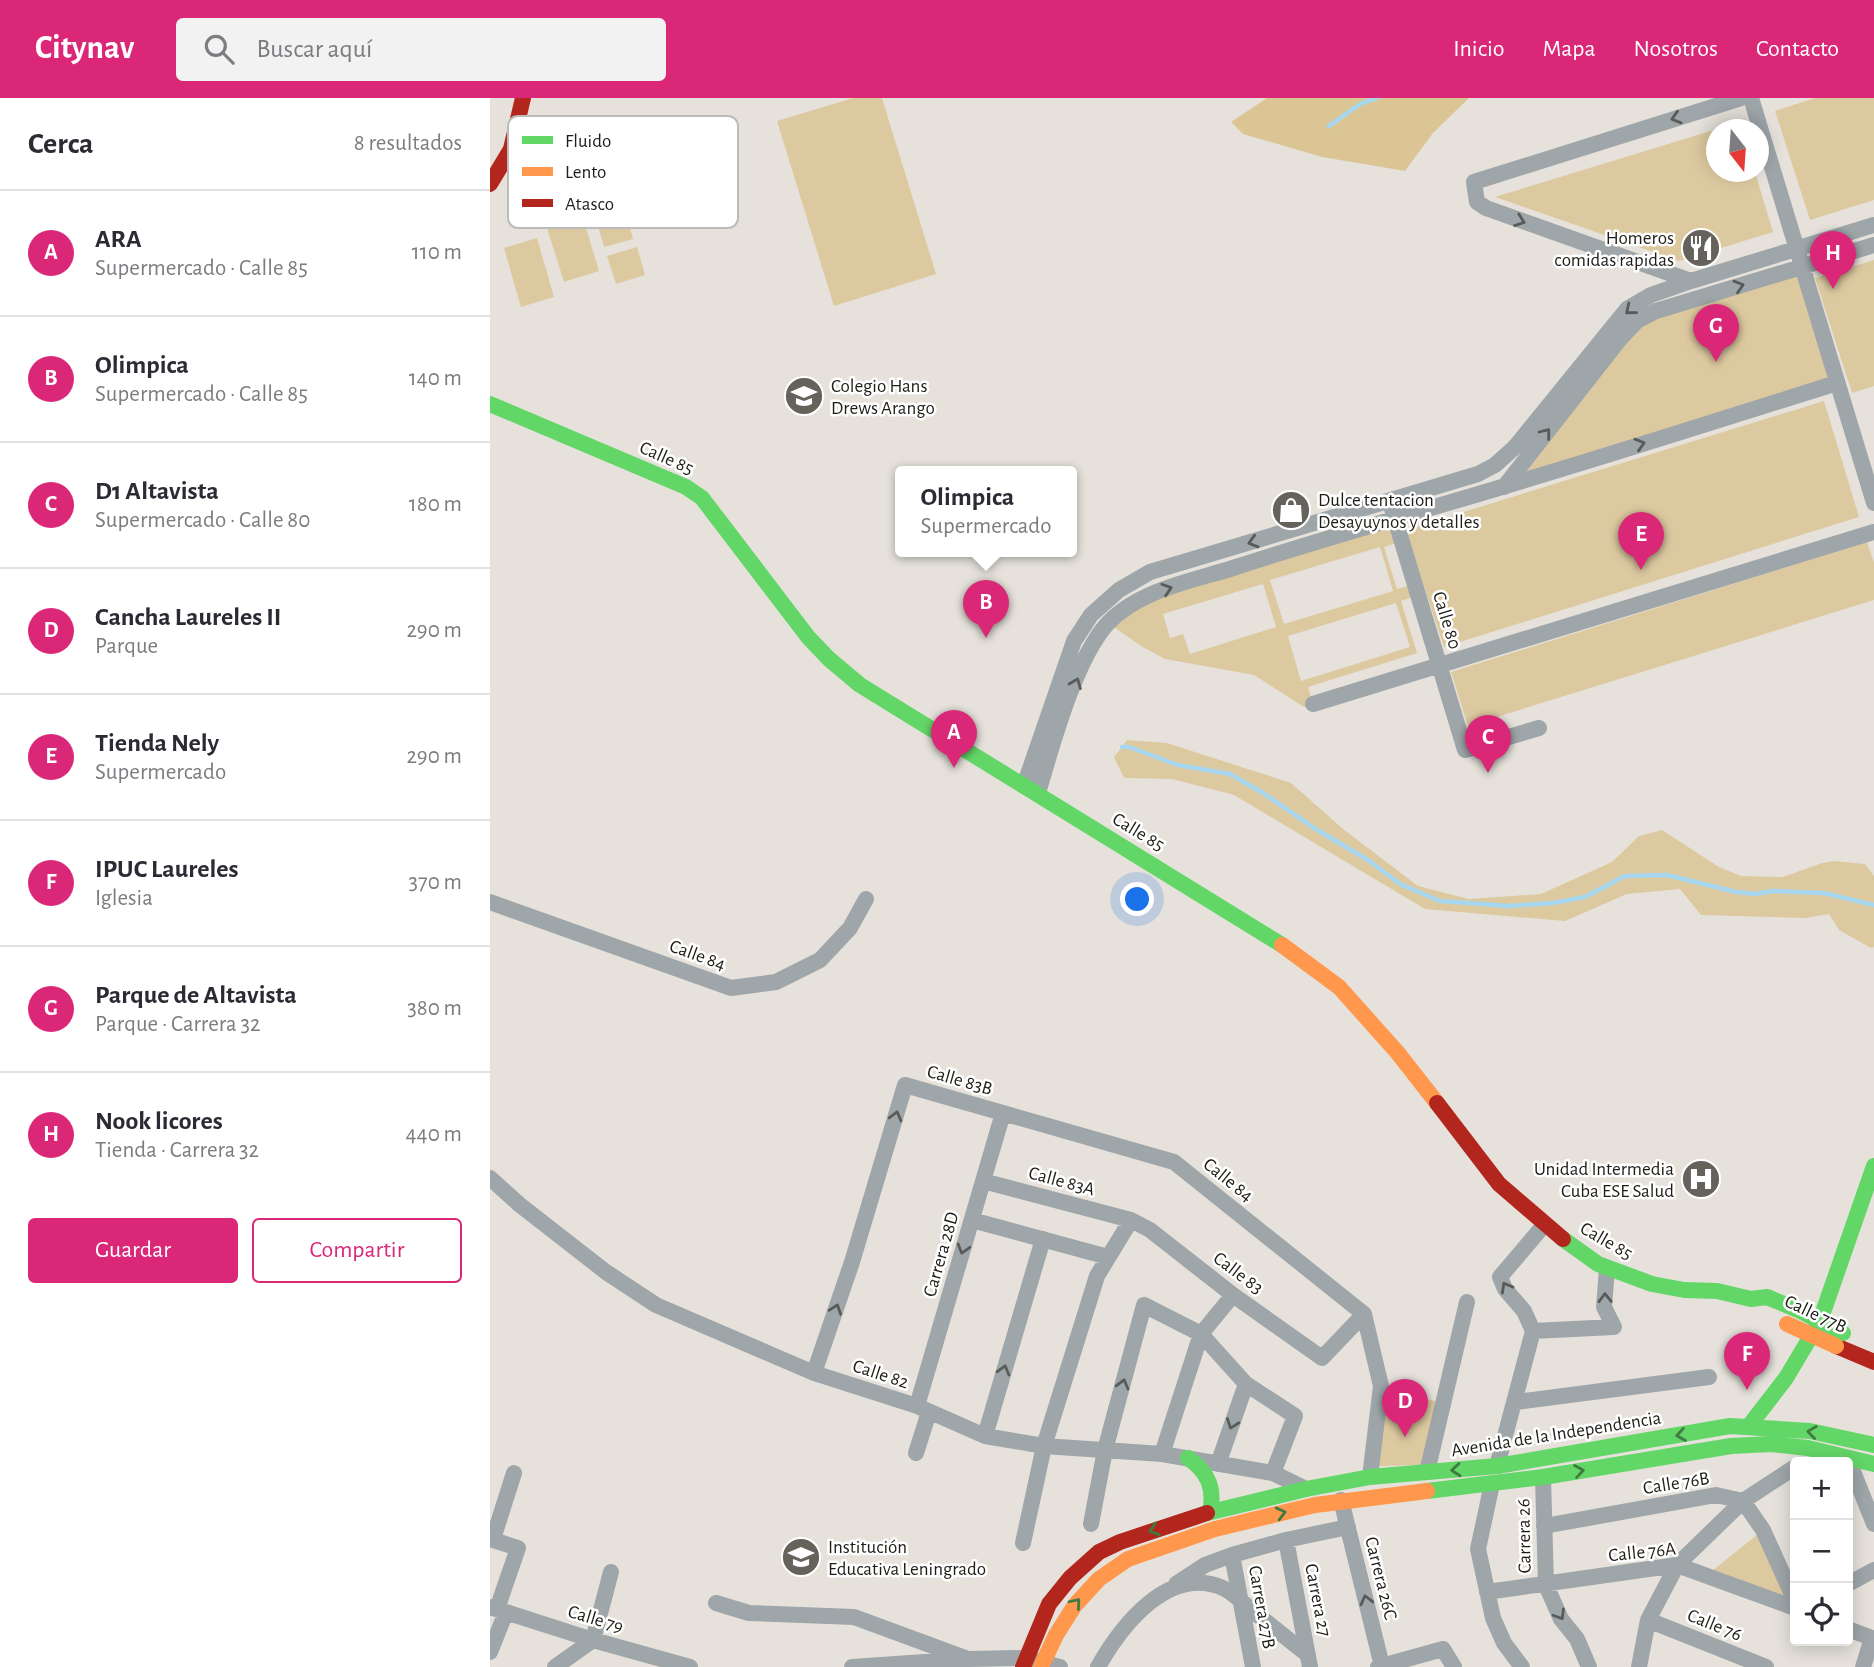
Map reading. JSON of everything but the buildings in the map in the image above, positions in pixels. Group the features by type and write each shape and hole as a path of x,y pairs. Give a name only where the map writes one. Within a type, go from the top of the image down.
{"main road":[{"path":"519,116 523,98"},
{"path":"490,184 508,154"},
{"name":"Calle 85","path":"490,404 686,487 702,498 796,621 829,659 860,685 1266,933 1339,987 1397,1052 1499,1184 1545,1226 1607,1268 1652,1284 1684,1290 1717,1291 1751,1299"},
{"path":"1749,1426 1786,1378 1820,1321 1874,1166"},
{"name":"Calle 77B","path":"1751,1299 1767,1297 1820,1321 1840,1340 1874,1362"},
{"name":"Calle 77B","path":"1751,1299 1761,1310 1787,1324 1840,1340 1874,1345"},
{"name":"Avenida de la Independencia","path":"1024,1662 1049,1604 1070,1578 1100,1552 1120,1542 1210,1512 1370,1477 1497,1466 1730,1426 1810,1431 1874,1445"},
{"name":"Avenida de la Independencia","path":"1042,1665 1068,1613 1087,1590 1116,1565 1214,1530 1341,1500 1543,1477 1731,1446 1771,1444 1808,1456 1829,1452 1843,1457"},
{"path":"1188,1458 1200,1465 1213,1486 1210,1512"},
{"name":"Avenida de la Independencia","path":"1853,1460 1874,1464"}],"street":[{"path":"1691,281 1486,208 1477,202 1474,182 1741,98"},
{"path":"1751,98 1874,503"},
{"path":"1031,790 1074,640 1091,615 1119,590 1150,572 1478,474 1495,465 1515,447 1627,309 1651,295 1691,281 1874,225"},
{"path":"1504,486 1637,321 1656,311 1874,245"},
{"path":"1031,790 1090,649 1108,623 1131,604 1156,592 1837,383"},
{"name":"Calle 80","path":"1390,502 1465,750 1539,728"},
{"path":"1313,704 1874,532"},
{"name":"Calle 84","path":"490,902 731,988 776,982 820,960 850,928 866,899"},
{"name":"Calle 83B","path":"814,1373 852,1262 905,1085 1003,1113"},
{"name":"Calle 84","path":"1003,1113 1174,1161 1364,1314"},
{"name":"Carrera 28D","path":"916,1452 923,1409 1003,1113"},
{"name":"Calle 82","path":"490,1178 606,1272 656,1305 814,1373 923,1409 985,1436 1044,1446 1188,1458 1273,1473 1306,1489"},
{"name":"Calle 83A","path":"983,1181 1131,1220"},
{"path":"972,1220 1108,1257"},
{"path":"1023,1543 1044,1446 1097,1276 1131,1220"},
{"name":"Calle 83","path":"1131,1220 1150,1230 1233,1295 1322,1358 1364,1314"},
{"path":"1497,1466 1533,1331 1524,1311 1505,1289 1500,1277 1545,1226"},
{"path":"985,1436 1043,1239"},
{"path":"1533,1331 1614,1327 1604,1307 1607,1268"},
{"path":"1162,1454 1201,1334 1233,1295"},
{"path":"1427,1472 1467,1302"},
{"path":"1091,1524 1105,1450 1144,1305 1201,1334 1247,1384 1295,1416 1273,1473"},
{"path":"1364,1314 1381,1386 1370,1477"},
{"path":"1516,1402 1709,1377"},
{"path":"1217,1464 1247,1384"},
{"path":"1639,1667 1648,1620 1677,1565 1743,1501 1790,1471"},
{"path":"490,1652 498,1609 518,1548 491,1539 514,1472"},
{"path":"1853,1472 1874,1524"},
{"name":"Carrera 26","path":"1543,1477 1546,1584 1561,1619 1577,1639 1589,1667"},
{"path":"1492,1484 1478,1549 1498,1630 1522,1667"},
{"name":"Calle 76B","path":"1544,1526 1716,1495 1743,1501"},
{"name":"Carrera 26C","path":"1341,1500 1380,1667"},
{"path":"1743,1501 1763,1530 1790,1590"},
{"path":"1098,1667 1117,1637 1137,1614 1205,1565 1286,1540 1348,1527"},
{"name":"Carrera 27","path":"1286,1540 1309,1661"},
{"name":"Carrera 27B","path":"1232,1555 1253,1667"},
{"name":"Calle 76A","path":"1487,1592 1677,1565 1790,1606"},
{"path":"1853,1580 1874,1570"},
{"path":"555,1667 593,1640 611,1572"},
{"path":"1167,1591 1188,1584 1204,1583 1224,1588 1309,1661"},
{"path":"716,1603 749,1613 854,1617 968,1659"},
{"name":"Calle 79","path":"498,1609 659,1663 690,1667"},
{"name":"Calle 76","path":"1648,1620 1766,1667"},
{"path":"1853,1631 1872,1638 1863,1667"},
{"path":"1380,1667 1443,1649 1454,1667"},
{"path":"852,1667 968,1659 1059,1667"}],"shaded area":[{"path":"853,98 882,98 936,274 834,306 777,121"},
{"path":"1267,98 1469,98 1433,133 1405,171 1322,157 1243,134 1231,122"},
{"path":"1815,98 1874,98 1874,200 1810,220 1775,111"},
{"path":"1706,132 1706,182 1758,182 1773,232 1679,261 1495,197"},
{"path":"547,228 586,228 599,271 564,282"},
{"path":"599,228 630,228 633,239 604,247"},
{"path":"537,238 554,297 521,307 504,248"},
{"path":"637,247 645,275 616,284 607,256"},
{"path":"1874,260 1874,386 1852,393 1815,278"},
{"path":"1801,267 1837,383 1504,487 1637,321"},
{"path":"1824,401 1859,517 1444,647 1405,530"},
{"path":"1395,518 1402,541 1384,547 1397,589 1415,584 1419,595 1401,601 1417,653 1308,687 1313,704 1304,707 1254,675 1165,659 1141,646 1108,623 1131,604","holes":["1380,547 1393,591 1284,624 1270,580","1263,584 1276,627 1190,654 1183,634 1170,638 1163,614","1396,603 1410,647 1301,681 1288,636"]},
{"path":"1867,542 1874,563 1874,600 1468,726 1451,672"},
{"path":"1127,740 1167,743 1291,783 1343,829 1418,886 1469,899 1541,894 1612,862 1639,836 1662,830 1719,867 1741,876 1783,877 1834,861 1865,864 1874,876 1874,947 1871,948 1839,930 1829,914 1805,918 1701,915 1680,889 1627,894 1565,921 1425,909 1234,795 1172,779 1124,778 1114,757"},
{"path":"1381,1386 1438,1402 1421,1465 1377,1466"},
{"path":"1763,1530 1790,1590 1790,1600 1707,1575"}],"waterway":[{"path":"1329,126 1360,104 1377,98"},
{"path":"1122,747 1129,747 1178,765 1230,774 1368,860 1400,884 1440,901 1509,906 1553,903 1585,897 1625,876 1667,875 1736,892 1824,893 1874,905"}],"traffic: fast":[{"path":"490,404 686,487 702,498 808,637 860,685 1282,945"},
{"path":"1749,1426 1786,1378 1820,1321 1874,1166"},
{"path":"1563,1239 1598,1264 1652,1284 1684,1290 1717,1291 1751,1299 1767,1297 1796,1309"},
{"path":"1796,1309 1843,1333"},
{"path":"1207,1513 1370,1477 1497,1466 1730,1426 1810,1431 1874,1445"},
{"path":"1427,1491 1543,1477 1731,1446 1771,1444 1808,1448 1874,1464"},
{"path":"1188,1458 1201,1469 1211,1488 1210,1512"}],"traffic: slow":[{"path":"1282,945 1339,987 1397,1052 1437,1103"},
{"path":"1787,1324 1836,1346"},
{"path":"1041,1667 1056,1635 1075,1605 1099,1579 1128,1559 1215,1529 1315,1505 1427,1491"}],"traffic: jam":[{"path":"519,116 523,98"},
{"path":"490,184 508,154"},
{"path":"1437,1103 1499,1184 1563,1239"},
{"path":"1836,1346 1874,1362"},
{"path":"1023,1667 1049,1604 1070,1578 1099,1552 1120,1542 1207,1513"}],"place":[{"name":"Homeros comidas rapidas","path":"1701,248"},
{"name":"Nook licores","path":"1833,289"},
{"name":"Parque de Altavista","path":"1716,362"},
{"name":"Colegio Hans Drews Arango","path":"804,396"},
{"name":"Dulce tentacion Desayuynos y detalles","path":"1291,510"},
{"name":"Tienda Nely","path":"1641,570"},
{"name":"Olimpica","path":"986,638"},
{"name":"ARA","path":"954,768"},
{"name":"D1 Altavista","path":"1488,773"},
{"name":"Unidad Intermedia Cuba ESE Salud","path":"1701,1179"},
{"name":"IPUC Laureles","path":"1747,1390"},
{"name":"Cancha Laureles II","path":"1405,1437"},
{"name":"Institución Educativa Leningrado","path":"801,1557"}]}
